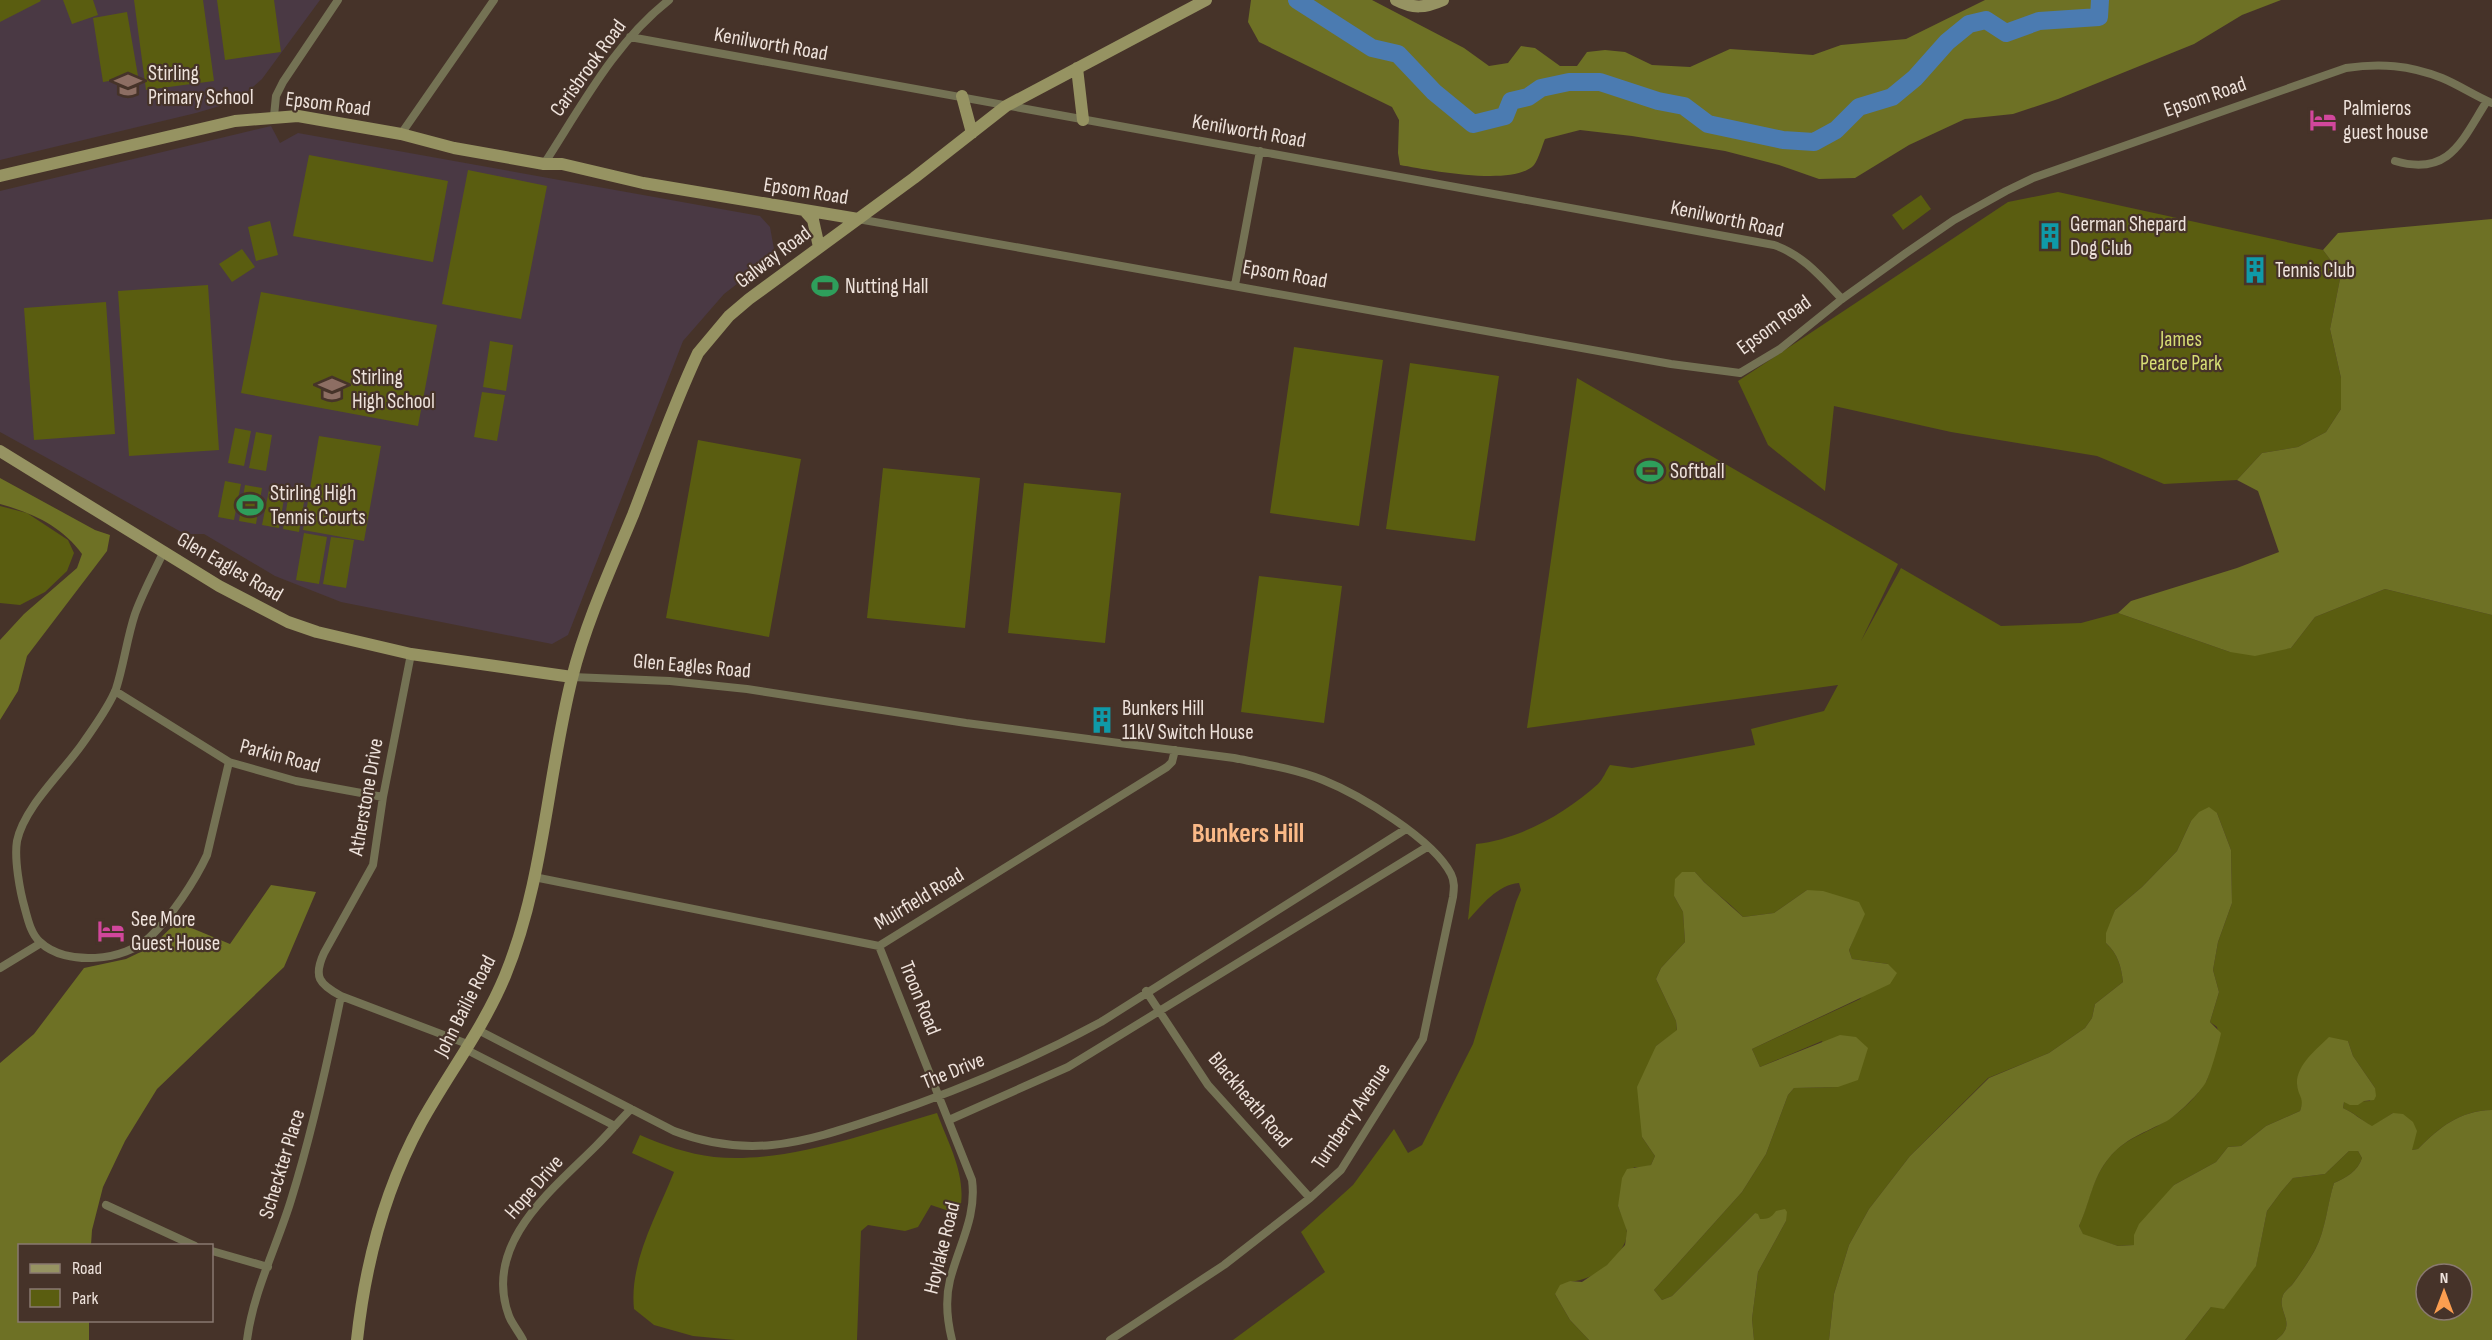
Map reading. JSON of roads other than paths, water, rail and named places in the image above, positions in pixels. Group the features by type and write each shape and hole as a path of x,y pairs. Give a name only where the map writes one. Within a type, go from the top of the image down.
{"street":[{"path":"274,116 276,96 283,82 338,0"},
{"path":"401,134 494,0"},
{"name":"Carisbrook Road","path":"544,164 630,37 669,0"},
{"name":"Galway Road","path":"572,677 586,630 688,376 699,353 729,316 1006,106 1187,5 1206,0"},
{"path":"1396,0 1418,7 1443,0"},
{"name":"Kenilworth Road","path":"630,37 1774,245 1804,260 1842,299"},
{"name":"Epsom Road","path":"0,176 183,132 274,116 298,116 401,134 454,148 544,164 562,164 643,183 1235,285 1659,362 1740,373 1780,349 1842,299 1954,220 2033,178 2346,68 2378,65 2411,68 2442,78 2489,102"},
{"path":"1077,68 1083,120"},
{"path":"962,96 972,132"},
{"path":"2395,161 2424,166 2443,159 2459,146 2489,102"},
{"path":"1235,285 1260,151"},
{"path":"805,211 813,220 819,247"},
{"name":"Glen Eagles Road","path":"2,453 219,586 288,622 317,632 411,654 572,677 670,681 747,689 966,723 1175,750 1275,766 1321,779 1361,798 1406,829"},
{"path":"164,551 136,612 115,691 84,742 34,807 17,842 22,899 34,934 40,943 59,953 78,958 119,952 149,938 169,914 205,861 226,784 229,762"},
{"name":"Atherstone Drive","path":"341,996 324,986 319,975 319,965 369,874 375,856 382,797 411,654"},
{"name":"John Bailie Road","path":"357,1340 367,1276 376,1238 397,1179 421,1123 468,1048 504,977 527,911 572,677"},
{"name":"Parkin Road","path":"115,691 229,762 296,781 382,797"},
{"name":"Muirfield Road","path":"534,876 879,946 1167,767 1172,762 1175,750"},
{"name":"Turnberry Avenue","path":"1110,1340 1224,1265 1310,1198 1341,1170 1423,1039 1454,884 1445,865 1406,829"},
{"name":"The Drive","path":"478,1030 674,1131 701,1141 770,1145 796,1141 845,1129 940,1097 1057,1046 1101,1022 1146,991 1406,829"},
{"name":"The Drive","path":"949,1120 1068,1067 1160,1013 1427,847"},
{"path":"0,968 40,943"},
{"name":"Troon Road","path":"879,946 940,1097"},
{"name":"Blackheath Road","path":"1146,991 1208,1084 1310,1198"},
{"path":"341,996 468,1048 615,1126"},
{"name":"Scheckter Place","path":"247,1340 257,1298 309,1140 341,996"},
{"name":"Hoylake Road","path":"940,1097 963,1155 973,1192 972,1212 948,1291 946,1308 952,1340"},
{"name":"Hope Drive","path":"523,1340 509,1317 504,1296 505,1269 516,1234 536,1206 631,1109"},
{"path":"106,1205 193,1244"},
{"path":"213,1251 268,1267"}],"waterway":[{"path":"1297,0 1372,48 1398,54 1434,92 1473,124 1505,116 1511,101 1528,97 1541,88 1569,82 1600,82 1658,101 1684,106 1708,124 1783,140 1814,142 1836,130 1859,107 1892,97 1915,78 1947,42 1969,24 1986,20 2006,33 2039,21 2099,17 2100,0"}],"place":[{"name":"Stirling Primary School","path":"128,85"},
{"name":"Palmieros guest house","path":"2323,120"},
{"name":"German Shepard Dog Club","path":"2050,236"},
{"name":"Tennis Club","path":"2255,270"},
{"name":"Nutting Hall","path":"825,286"},
{"name":"Stirling High School","path":"332,389"},
{"name":"Softball","path":"1650,471"},
{"name":"Stirling High Tennis Courts","path":"250,505"},
{"name":"Bunkers Hill 11kV Switch House","path":"1102,720"},
{"name":"See More Guest House","path":"111,931"}],"district":[{"name":"Bunkers Hill","path":"1248,834"}],"park label":[{"name":"James Pearce Park","path":"2181,351"}]}
